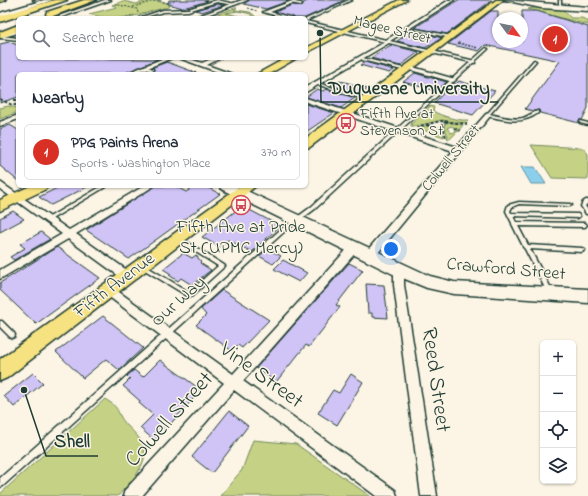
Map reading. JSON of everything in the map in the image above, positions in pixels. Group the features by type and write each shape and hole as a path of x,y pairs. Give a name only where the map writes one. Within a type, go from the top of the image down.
{"highway":[{"path":"0,19 63,0"},
{"path":"48,16 92,0"},
{"path":"48,16 99,0"},
{"path":"0,35 16,27"}],"main road":[{"path":"308,50 404,0"},
{"path":"308,142 407,69 452,39 500,0"},
{"path":"507,0 588,6"},
{"path":"522,0 561,4 588,9"},
{"path":"0,14 47,1"},
{"path":"266,72 288,60"},
{"path":"0,206 36,188"},
{"name":"Crawford Street","path":"238,188 296,220 426,282 454,288 588,296"},
{"name":"Fifth Avenue","path":"0,370 142,266 238,188"}],"street":[{"path":"65,16 109,0"},
{"path":"201,16 246,0"},
{"path":"308,89 386,44 389,39 452,0"},
{"path":"282,16 265,12 291,3 300,2"},
{"name":"Magee Street","path":"308,22 473,62"},
{"path":"0,35 16,31"},
{"path":"133,72 164,60"},
{"path":"188,60 223,72"},
{"path":"202,65 213,60"},
{"path":"407,69 453,80"},
{"path":"308,101 458,150"},
{"name":"Colwell Street","path":"369,256 488,115"},
{"path":"0,124 16,118"},
{"path":"0,185 127,276"},
{"path":"0,275 70,235 147,188"},
{"name":"Colwell Street","path":"131,496 354,248"},
{"name":"Reed Street","path":"399,270 399,285 430,496"},
{"name":"Vine Street","path":"108,290 389,496"}],"lane":[{"path":"34,0 47,1"},
{"path":"213,0 234,4"},
{"path":"308,20 351,0"},
{"path":"147,16 163,11 188,10 217,1"},
{"path":"416,30 452,39"},
{"path":"0,35 16,38"},
{"name":"Our Way","path":"0,483 166,333 296,220 312,208 487,49"},
{"path":"363,58 407,69"},
{"name":"Colwell Street","path":"488,115 535,61"},
{"path":"145,67 152,70"},
{"path":"320,81 320,84 367,99"},
{"path":"488,115 519,120 529,118 537,112"},
{"path":"581,122 588,124"},
{"path":"48,219 102,188"},
{"path":"588,202 583,206 588,213"},
{"path":"551,294 533,258 525,247 508,211 510,206 519,203 570,205"},
{"path":"510,214 578,216"},
{"path":"514,224 585,225"},
{"path":"142,266 189,295 222,266 178,238"},
{"path":"525,247 582,250"},
{"path":"0,323 12,335"}],"path":[{"path":"131,8 158,0 168,3 176,0"},
{"path":"114,4 137,9 138,14 130,16"},
{"path":"120,6 138,6"},
{"path":"452,39 480,48"},
{"path":"0,99 12,105 16,105"},
{"path":"414,128 438,121 467,124"},
{"path":"446,121 442,125 446,138"},
{"path":"425,125 444,130"},
{"path":"454,128 460,131"}],"green space":[{"path":"151,0 172,4 166,8 132,16 96,16 89,14 117,7 112,5 123,1 136,4"},
{"path":"540,7 562,9 571,18 582,18 588,21 588,25 528,9"},
{"path":"237,8 234,10 250,12 255,16 238,11 226,13 238,16 213,16"},
{"path":"8,106 16,108 16,113 0,119 0,108"},
{"path":"430,106 434,107 433,111 440,115 455,119 468,120 465,123 462,123 442,120 411,126 411,124"},
{"path":"448,122 463,125 459,130 451,126 447,128 453,133 456,130 458,131 450,139 447,138 448,136 444,127"},
{"path":"425,126 442,130 444,137 417,128"},
{"path":"531,145 583,148 588,154 588,179 552,178"},
{"path":"105,399 116,407 124,422 140,440 145,450 142,465 138,472 118,496 0,496 0,494"},
{"path":"253,440 296,444 370,496 220,496 242,470"}],"water":[{"path":"521,167 535,167 546,184 531,184"}],"building":[{"path":"169,0 208,1 183,8 168,4"},
{"path":"249,0 289,1 266,9 244,4"},
{"path":"310,0 345,0 308,17 288,16 275,12 292,5 302,6 303,3"},
{"path":"458,0 492,0 447,34 415,28 415,31 442,38 425,48 397,41 403,37 400,37"},
{"path":"217,4 224,5 202,12 195,10"},
{"path":"491,11 498,11 492,12 492,46 485,45 479,51 448,44"},
{"path":"522,11 537,11 588,27 588,108 582,120 579,120 579,123 540,113 539,110 533,111 525,109 560,61 499,48 528,48 528,12"},
{"path":"9,42 16,44 16,60 156,60 129,72 16,72 16,98 0,103 0,44"},
{"path":"391,45 419,52 400,66 371,58"},
{"path":"167,62 194,72 152,72 154,70 153,67"},
{"path":"365,62 394,70 389,73 360,65"},
{"path":"146,70 152,72 142,72"},
{"path":"415,73 447,82 436,91 403,82"},
{"path":"338,81 368,89 360,94 331,85"},
{"path":"459,81 495,91 473,115 434,103 453,83 456,84"},
{"path":"317,89 323,91 326,89 355,98 341,108 308,98 308,96"},
{"path":"308,105 334,113 308,131"},
{"path":"10,125 16,129 16,179 0,166 0,129"},
{"path":"57,188 85,188 51,205 39,197"},
{"path":"152,188 179,188 186,192 192,188 209,188 220,194 129,259 86,230"},
{"path":"242,206 280,226 252,252 228,240 219,247 202,237"},
{"path":"13,211 24,219 0,232 0,218"},
{"path":"41,232 50,239 14,260 10,257 25,248 20,244"},
{"path":"57,247 100,278 36,324 0,290 0,283"},
{"path":"268,249 281,256 273,264 259,256"},
{"path":"183,253 192,258 196,255 201,262 200,263 211,270 192,285 181,278 178,281 163,269"},
{"path":"283,260 307,273 299,282 274,269"},
{"path":"349,263 363,270 336,305 340,307 309,347 306,345 276,382 256,368"},
{"path":"366,284 384,285 388,318 372,317 372,313 368,313"},
{"path":"222,290 269,320 242,348 238,345 232,351 196,325 206,315 201,309"},
{"path":"103,316 143,348 119,370 106,359 83,378 56,352"},
{"path":"160,360 201,390 155,441 140,428 153,415 123,386 130,379 127,376 134,370 143,377"},
{"path":"33,373 43,383 14,407 4,396"},
{"path":"351,374 363,382 337,425 318,413 333,390 339,393"},
{"path":"229,411 248,426 212,473 192,457"}],"place":[{"name":"Duquesne University","path":"320,33"},
{"name":"PPG Paints Arena","path":"555,39"},
{"name":"Fifth Ave at Stevenson St","path":"346,123"},
{"name":"Fifth Ave at Pride St (UPMC Mercy)","path":"241,205"},
{"name":"Shell","path":"24,390"}]}
